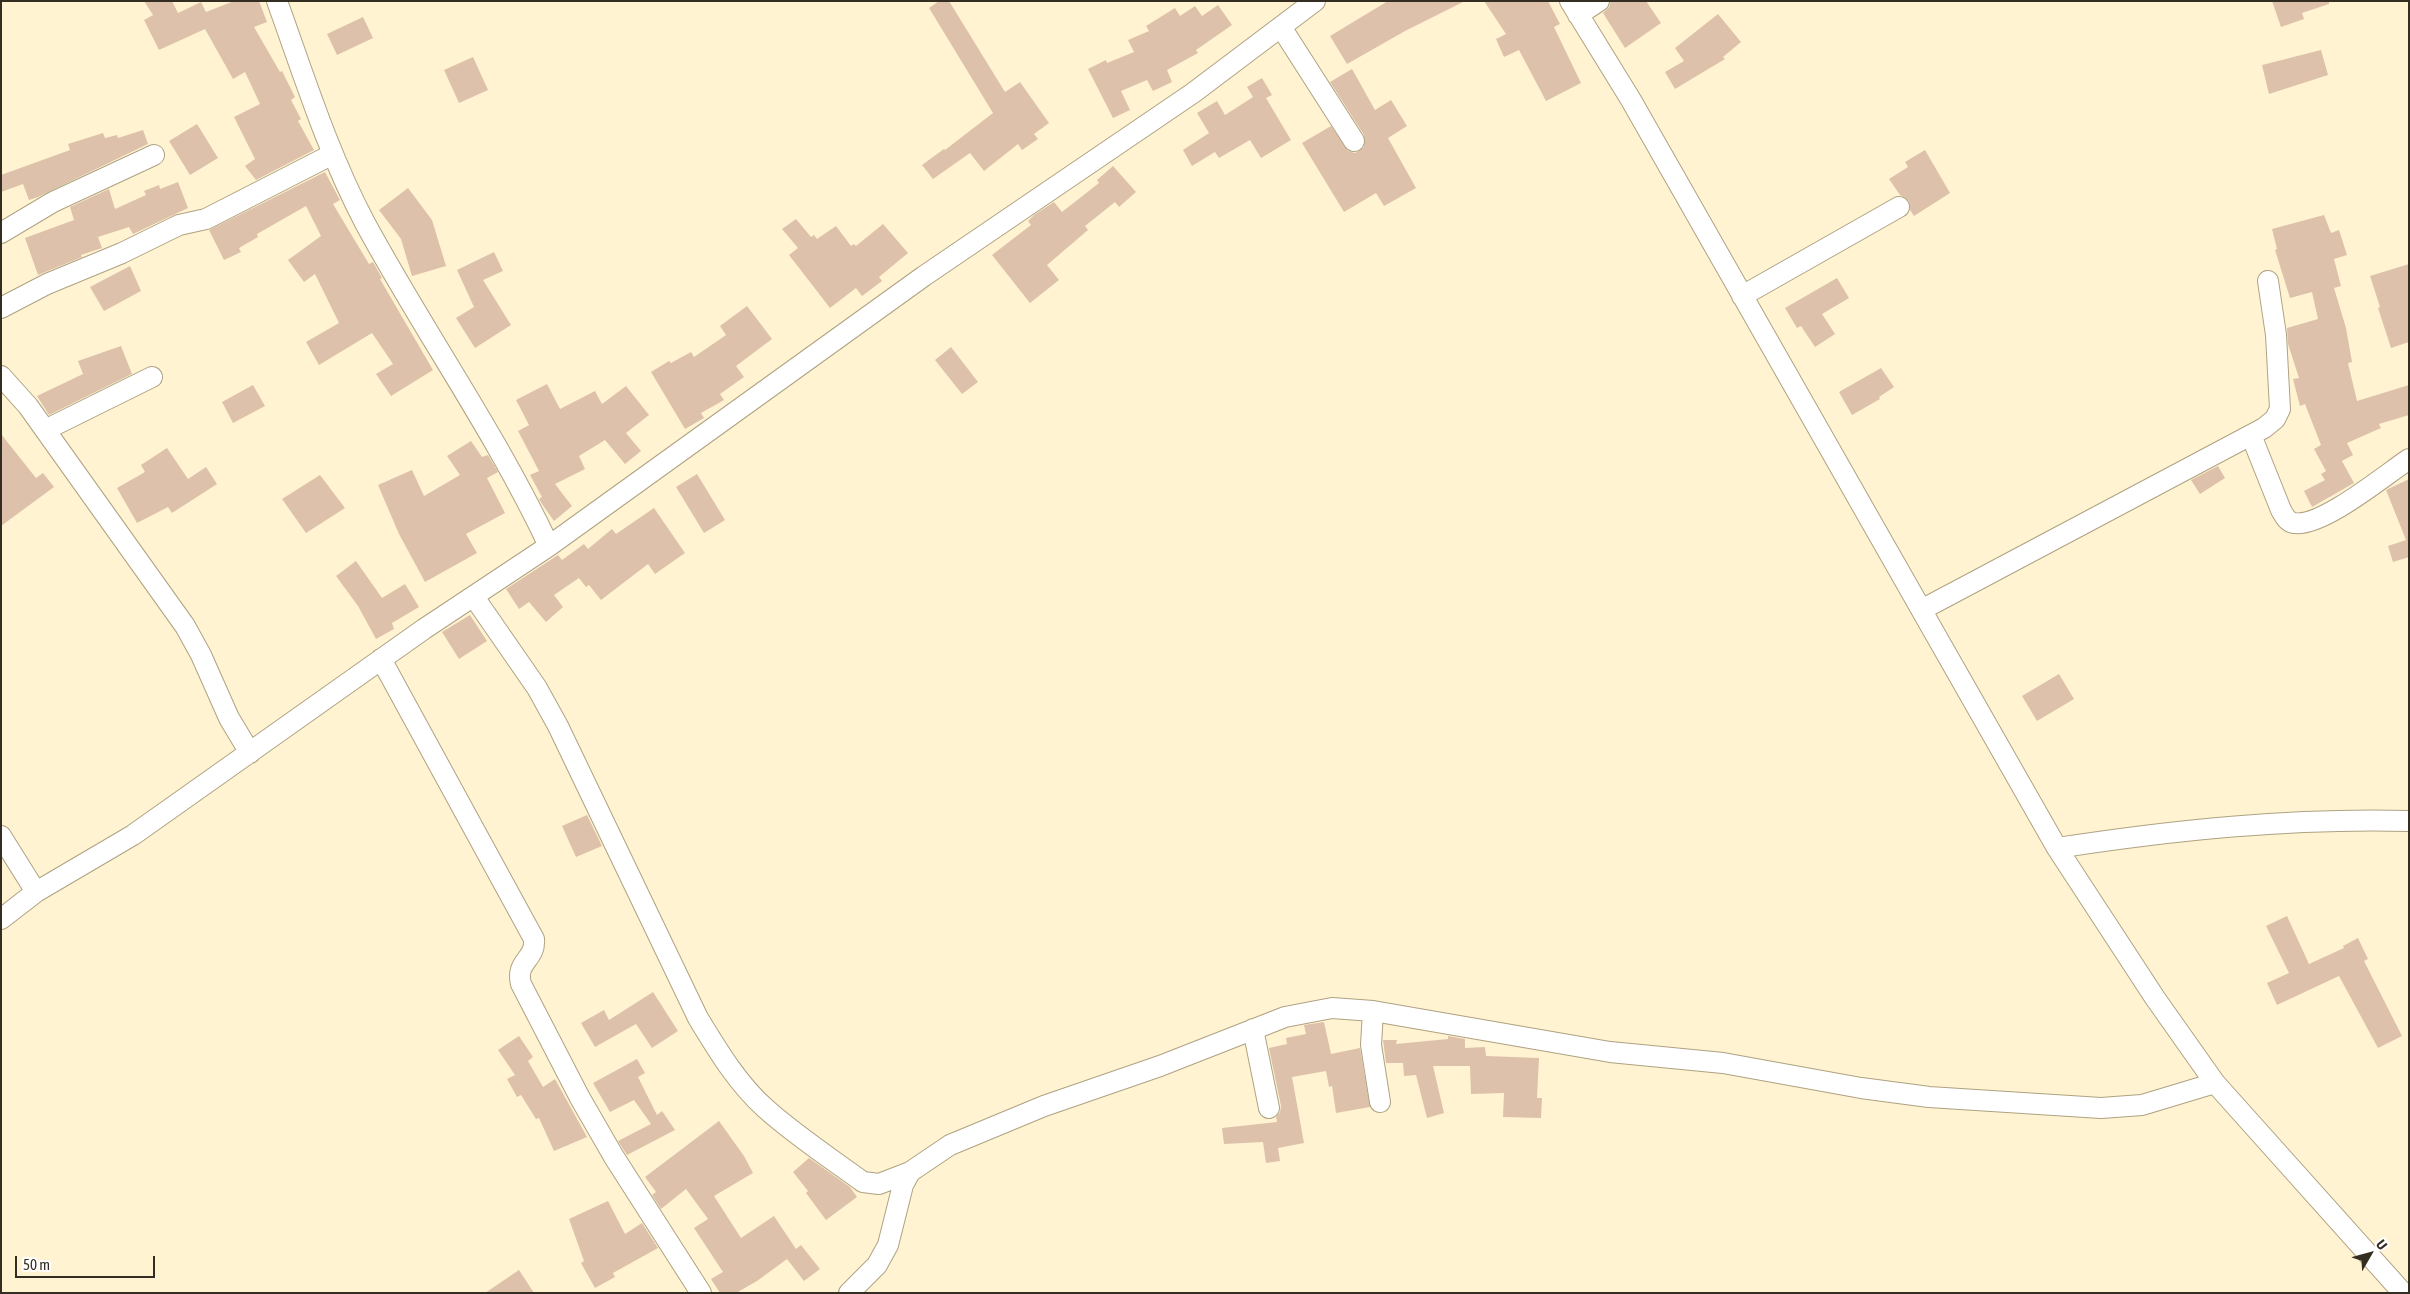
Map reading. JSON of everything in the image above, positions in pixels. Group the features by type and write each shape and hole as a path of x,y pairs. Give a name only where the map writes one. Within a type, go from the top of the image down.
{"street":[{"path":"277,1 332,154 381,252 490,433 526,498 548,546"},
{"path":"1,919 36,892 133,835 381,659 548,546 924,276 1193,93 1315,1"},
{"path":"1599,1 1574,8 1631,100 2058,848 2150,991 2215,1083 2404,1293"},
{"path":"1281,27 1354,141"},
{"path":"1,233 53,202 154,154"},
{"path":"1,308 47,284 122,253 178,224 206,219 332,154"},
{"path":"1742,296 1899,207"},
{"path":"1922,609 2251,435 2275,419 2280,409 2276,334 2268,281"},
{"path":"45,430 152,377"},
{"path":"3,380 19,393 186,626 230,718 250,753"},
{"path":"2251,435 2281,510 2286,519 2293,523 2325,517 2409,459"},
{"path":"474,597 537,688 558,726 698,1018 731,1069 764,1107 863,1182 871,1185 880,1184 910,1172 958,1141 1044,1106 1160,1066 1285,1016 1314,1010 1341,1008 1373,1011 1610,1052 1723,1063 1861,1088 1929,1097 2101,1108 2142,1105 2215,1083"},
{"path":"381,659 534,939 532,953 520,968 519,974 522,984 580,1098 609,1149 701,1293"},
{"path":"2058,848 2194,829 2339,820 2409,821"},
{"path":"1,836 36,892"},
{"path":"1373,1011 1371,1045 1380,1102"},
{"path":"1253,1029 1269,1108"},
{"path":"849,1293 877,1265 888,1244 903,1185 910,1172"}],"building":[{"path":"144,1 172,1 178,13 201,2 206,12 234,1 259,1 267,22 254,27 280,72 282,71 295,97 291,100 301,119 298,121 314,150 256,180 245,166 255,159 234,117 260,104 245,72 233,79 205,29 159,50 144,20 153,15"},
{"path":"939,1 949,1 1005,92 1020,82 1049,123 1034,134 1038,139 1022,150 1018,144 984,171 970,153 933,179 922,165 993,113 929,8"},
{"path":"1388,1 1465,1 1405,31 1347,64 1330,36"},
{"path":"1484,1 1548,1 1560,24 1554,27 1581,83 1546,101 1519,50 1504,57 1496,39 1506,34"},
{"path":"1611,1 1646,1 1661,23 1625,48 1603,13 1609,7"},
{"path":"2272,1 2329,1 2329,4 2302,13 2304,19 2281,27"},
{"path":"1218,5 1232,25 1196,50 1198,53 1167,70 1172,82 1153,91 1147,80 1121,91 1130,110 1113,118 1088,69 1106,60 1107,63 1134,52 1128,40 1149,31 1146,26 1175,8 1180,16 1195,6 1202,16"},
{"path":"1718,14 1741,42 1723,57 1725,59 1675,89 1665,72 1684,61 1675,48"},
{"path":"363,17 373,38 337,55 327,34"},
{"path":"2321,50 2328,75 2269,94 2262,65"},
{"path":"473,57 488,90 459,103 444,70"},
{"path":"1352,69 1375,110 1391,100 1407,126 1388,138 1416,188 1384,206 1376,193 1344,212 1302,143 1331,126 1348,151 1355,153 1364,147 1364,135 1330,82"},
{"path":"1262,78 1272,95 1266,98 1291,140 1261,158 1250,140 1219,158 1215,152 1192,166 1183,150 1209,133 1197,113 1217,101 1225,115 1253,97 1247,87"},
{"path":"197,124 218,158 190,175 169,141"},
{"path":"143,130 148,144 38,197 29,200 23,184 1,192 1,175 70,150 68,144 103,133 105,138 117,135 118,138"},
{"path":"1925,150 1950,193 1914,216 1910,210 1909,201 1900,195 1889,179 1908,167 1905,162"},
{"path":"1113,166 1136,192 1119,207 1115,202 1085,226 1088,230 1047,265 1059,280 1030,303 992,255 1031,225 1028,221 1034,215 1054,202 1062,212 1099,183 1097,180"},
{"path":"325,172 340,200 333,204 369,264 373,262 382,278 380,279 433,370 391,396 376,374 393,364 372,333 319,365 306,342 339,323 315,274 304,282 288,260 321,236 306,206 257,234 258,237 239,248 241,252 224,260 209,230"},
{"path":"178,182 188,208 133,234 129,227 98,237 102,248 81,255 82,257 38,275 25,238 74,220 70,207 109,189 115,209 146,195 144,191 159,185 160,189"},
{"path":"408,188 432,220 446,266 412,276 401,239 379,210"},
{"path":"2324,215 2331,233 2339,230 2347,255 2334,259 2341,286 2334,288 2346,328 2352,362 2348,363 2357,401 2409,385 2409,415 2379,424 2381,428 2347,443 2353,455 2342,461 2354,483 2312,507 2304,491 2325,480 2321,474 2326,471 2314,449 2321,445 2305,404 2300,406 2293,379 2299,378 2288,344 2287,328 2318,319 2312,292 2290,298 2275,250 2277,249 2272,229"},
{"path":"796,219 811,237 814,235 817,239 836,226 851,246 854,244 856,246 883,224 908,253 879,277 882,281 862,296 856,288 830,308 789,255 798,248 782,229"},
{"path":"494,252 503,271 483,280 511,325 475,348 456,318 474,307 457,270"},
{"path":"2409,264 2409,342 2391,348 2370,276"},
{"path":"130,266 141,291 104,311 90,287"},
{"path":"1837,278 1849,298 1822,314 1835,334 1815,347 1801,326 1797,328 1785,308"},
{"path":"747,306 772,339 736,366 744,377 720,394 724,400 701,413 704,418 685,429 651,372 669,361 671,363 691,352 694,357 726,335 720,326"},
{"path":"121,346 132,374 49,415 37,396 83,374 78,361"},
{"path":"951,347 978,382 962,394 935,360"},
{"path":"1881,368 1894,387 1879,397 1880,399 1852,415 1839,392"},
{"path":"547,384 560,409 595,391 602,404 626,386 649,415 626,433 641,451 625,464 605,440 579,456 585,469 555,484 572,506 554,521 539,499 542,497 530,475 539,471 518,431 529,425 516,400"},
{"path":"253,385 265,406 233,423 222,402"},
{"path":"1,434 36,478 43,473 54,487 1,526"},
{"path":"471,441 482,457 488,455 498,472 487,478 505,513 466,534 477,553 425,582 399,534 378,485 412,470 424,496 460,475 447,456"},
{"path":"167,448 188,479 206,467 217,484 172,513 168,507 137,523 117,488 145,472 141,465"},
{"path":"2218,466 2225,478 2200,494 2191,480"},
{"path":"697,474 725,520 704,533 676,487"},
{"path":"320,475 345,508 306,533 282,499"},
{"path":"2409,479 2409,557 2393,562 2388,546 2406,540 2386,490"},
{"path":"654,508 685,553 655,574 648,564 601,600 589,585 586,587 579,578 554,595 563,607 546,622 529,602 519,609 506,589 558,555 562,560 584,544 588,549 612,529 616,534"},
{"path":"356,561 382,598 405,584 419,607 392,623 394,629 376,639 358,606 336,576"},
{"path":"470,615 487,641 459,659 442,632"},
{"path":"2059,674 2074,699 2037,721 2022,696"},
{"path":"587,815 602,846 576,857 562,826"},
{"path":"2287,916 2309,964 2344,948 2343,946 2358,938 2368,959 2364,961 2402,1036 2378,1048 2339,976 2277,1005 2267,983 2289,973 2266,926"},
{"path":"653,992 678,1031 652,1048 636,1024 595,1047 581,1023 604,1010 609,1020"},
{"path":"1324,1022 1331,1054 1360,1048 1370,1107 1336,1113 1332,1086 1329,1087 1326,1071 1292,1077 1304,1143 1278,1148 1280,1161 1266,1163 1263,1142 1224,1144 1222,1128 1277,1122 1276,1117 1280,1112 1281,1106 1269,1048 1287,1044 1286,1038 1306,1034 1304,1025"},
{"path":"519,1036 533,1057 528,1061 543,1087 555,1079 587,1137 554,1151 539,1118 536,1119 521,1095 517,1097 507,1079 515,1075 498,1050"},
{"path":"1448,1036 1465,1039 1465,1048 1485,1047 1486,1056 1539,1058 1537,1098 1542,1098 1541,1118 1503,1117 1504,1093 1471,1094 1470,1066 1433,1066 1444,1113 1427,1118 1416,1075 1404,1076 1403,1063 1386,1063 1383,1040 1397,1040 1396,1044 1448,1039"},
{"path":"637,1059 645,1073 638,1077 657,1115 662,1111 675,1130 627,1155 618,1141 651,1124 634,1100 610,1112 593,1083"},
{"path":"719,1121 744,1156 753,1173 714,1196 741,1238 774,1216 796,1249 801,1245 820,1269 804,1281 787,1259 757,1281 736,1293 720,1293 711,1279 723,1272 694,1228 708,1219 686,1189 661,1209 652,1195 656,1192 645,1177"},
{"path":"809,1158 850,1187 857,1197 826,1220 806,1193 808,1191 793,1172"},
{"path":"608,1201 625,1234 642,1223 658,1248 613,1273 615,1277 595,1288 581,1263 584,1261 569,1219"},
{"path":"519,1270 534,1293 485,1293"}]}
